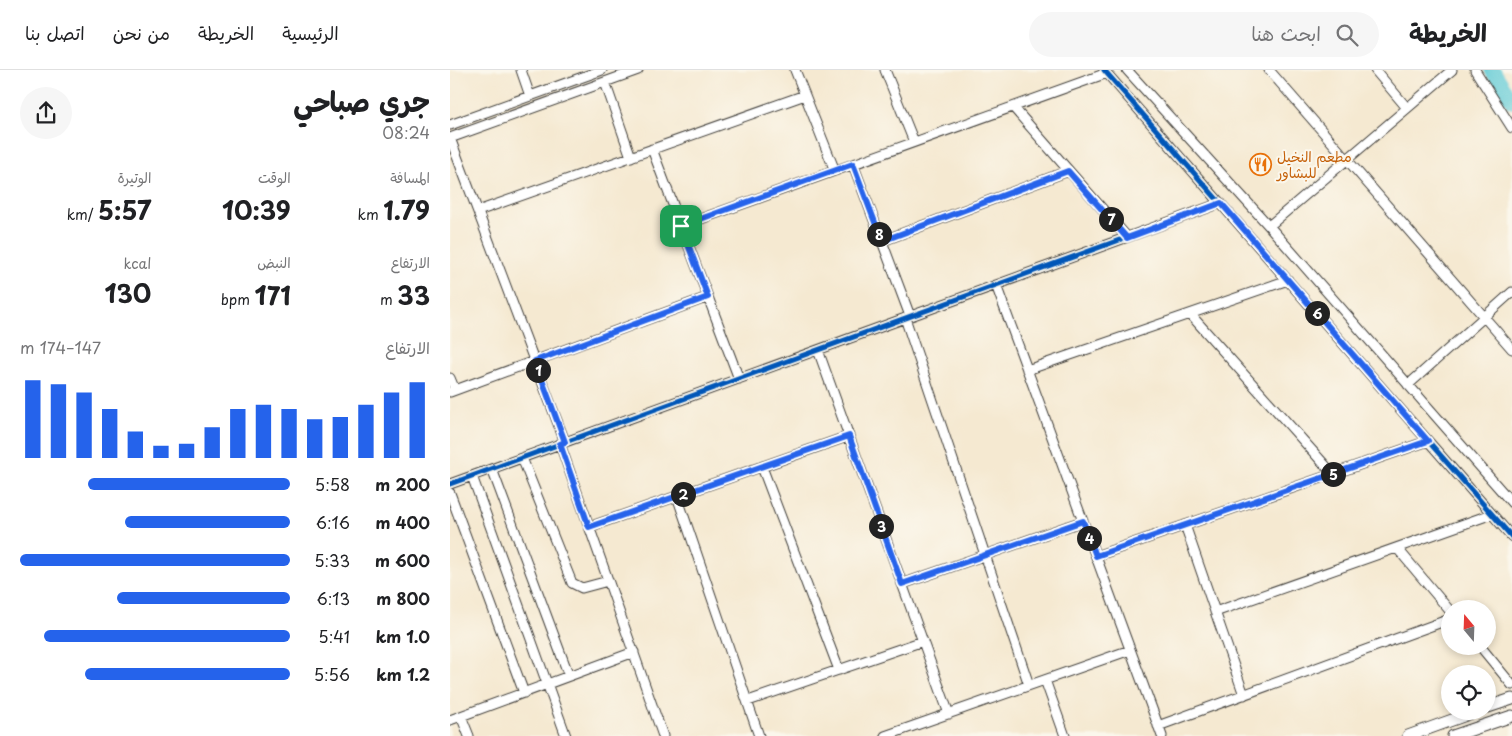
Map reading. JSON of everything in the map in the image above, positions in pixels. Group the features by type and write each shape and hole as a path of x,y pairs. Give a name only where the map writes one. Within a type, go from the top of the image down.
{"main road":[{"path":"1496,704 1512,698"},
{"path":"1454,736 1512,716"},
{"path":"1408,736 1452,720"}],"street":[{"path":"521,70 530,96"},
{"path":"450,125 602,70"},
{"path":"638,70 450,138 535,361 589,527 664,736"},
{"path":"795,70 835,171"},
{"path":"885,70 914,142"},
{"path":"1127,70 1269,226 1512,503"},
{"path":"1269,70 1512,349"},
{"path":"1375,70 1407,108"},
{"path":"1269,226 1452,70"},
{"path":"1475,70 1512,128"},
{"path":"681,226 1106,72 1512,537"},
{"path":"605,82 631,157"},
{"path":"478,211 805,95"},
{"path":"1013,107 1127,238"},
{"path":"652,149 739,379"},
{"path":"853,164 908,317 985,555 1030,686"},
{"path":"882,241 1068,171"},
{"path":"450,484 1221,203"},
{"path":"1027,370 1288,280"},
{"path":"996,285 1162,736"},
{"path":"1408,385 1512,292"},
{"path":"450,378 452,391 708,297"},
{"path":"1190,314 1333,474"},
{"path":"818,350 949,714"},
{"path":"589,527 849,436"},
{"path":"1096,556 1428,441"},
{"path":"522,458 572,584 582,588 608,581"},
{"path":"762,467 839,670"},
{"path":"492,469 569,676"},
{"path":"472,476 566,736"},
{"path":"450,492 524,693"},
{"path":"677,496 760,736"},
{"path":"1215,612 1492,514"},
{"path":"902,584 1083,521"},
{"path":"1185,525 1244,695"},
{"path":"1397,548 1441,600"},
{"path":"1158,726 1441,622"},
{"path":"748,702 923,641"},
{"path":"885,736 1130,650"},
{"path":"450,720 634,652"},
{"path":"1487,655 1512,685"},
{"path":"1045,680 1065,736"},
{"path":"462,716 469,736"}],"waterway":[{"path":"1492,70 1512,101"}],"cycle path":[{"path":"1104,70 1512,537"},
{"path":"450,484 1221,203"}],"place":[{"name":"مطعم النخيل للبشاور","path":"1261,165"}],"route":[{"path":"853,164 882,241 1068,171 1127,238 1221,203 1428,441 1096,556 1083,521 902,584 849,436 589,527 560,444 565,442 535,361 708,297 681,226 853,164"}]}
